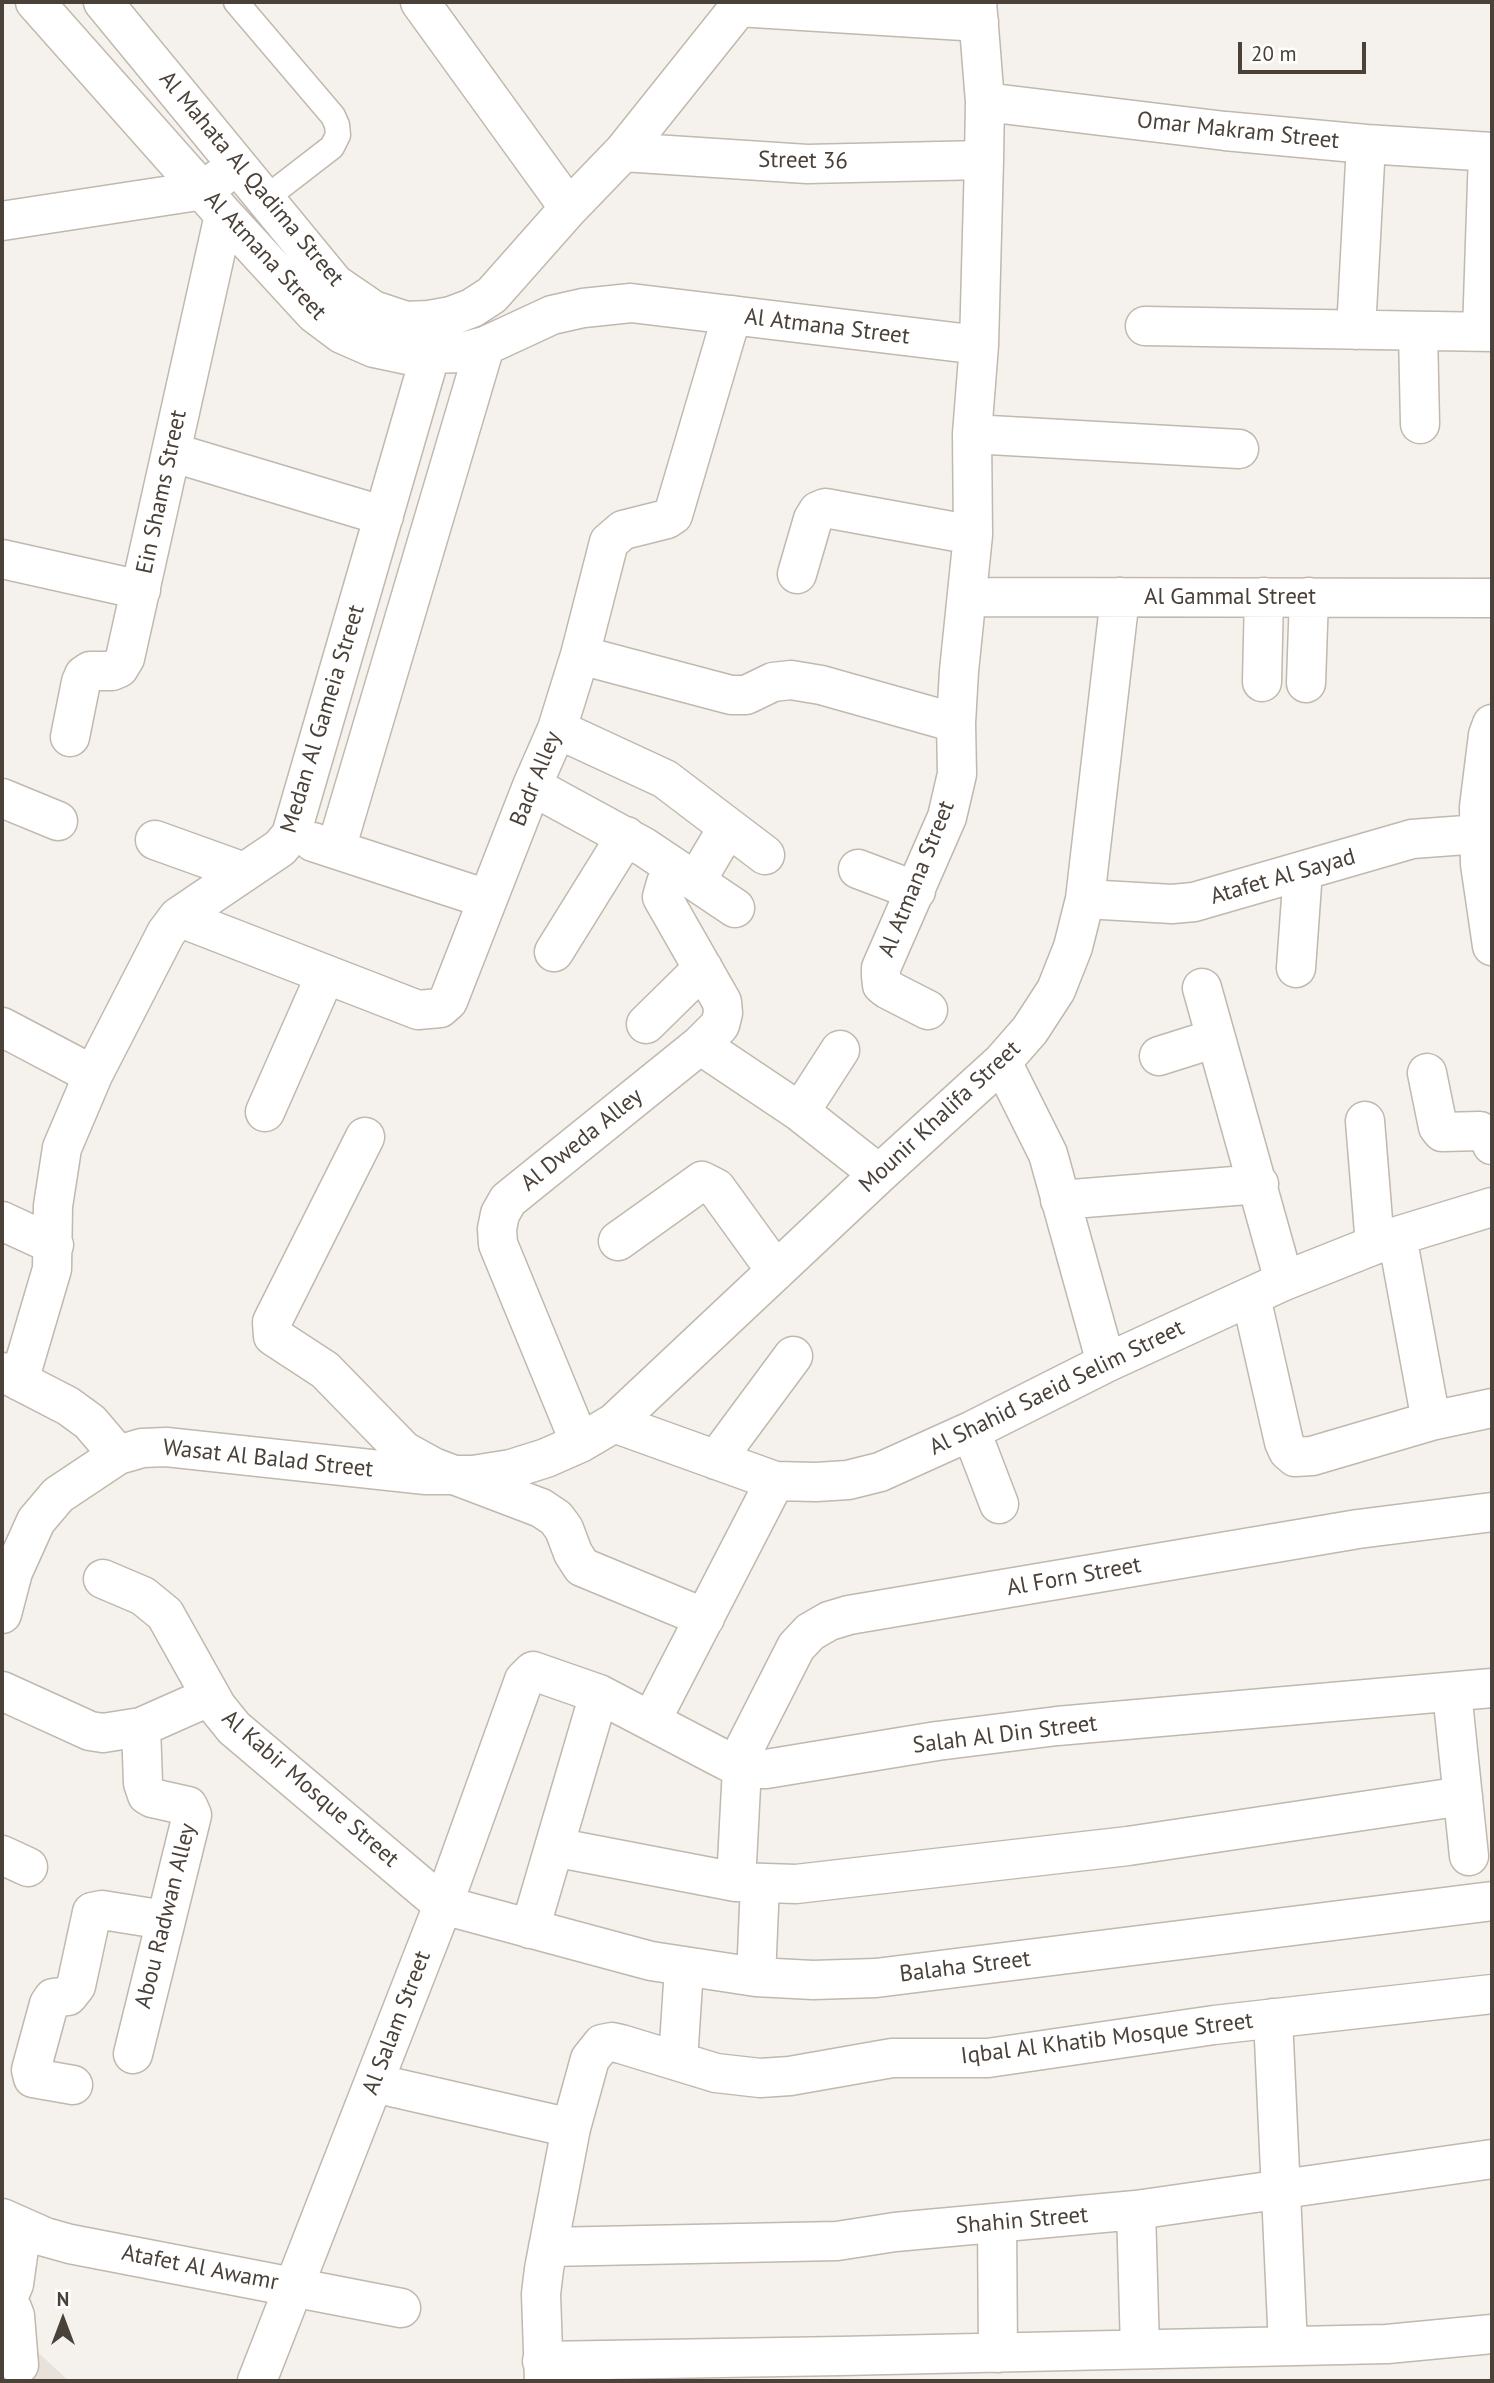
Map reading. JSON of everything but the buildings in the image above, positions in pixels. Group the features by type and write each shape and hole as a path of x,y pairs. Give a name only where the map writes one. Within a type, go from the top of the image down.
{"street":[{"name":"Al Atmana Street","path":"35,2 314,313 342,334 374,348 415,344 458,353 485,346 552,315 583,307 631,303 979,345"},
{"name":"Al Mahata Al Qadima Street","path":"103,2 335,284 415,344 429,320 451,316 492,295 623,152 741,5"},
{"path":"420,2 569,208"},
{"path":"741,5 978,12"},
{"name":"Al Atmana Street","path":"928,1010 882,985 881,968 947,817 957,774 956,723 973,535 972,434 979,345 985,102 978,12"},
{"name":"Omar Makram Street","path":"985,102 1225,131 1490,152"},
{"path":"1356,330 1366,144"},
{"name":"Street 36","path":"623,152 807,163 984,160"},
{"path":"1145,326 1487,332 1490,152"},
{"path":"2,221 214,202 239,165"},
{"name":"Ein Shams Street","path":"70,737 81,682 85,675 90,671 112,671 124,664 171,452 214,202"},
{"name":"Badr Alley","path":"178,917 418,1010 440,1008 448,1001 557,729 580,655 609,542 623,530 667,519 673,515 732,315"},
{"path":"1418,332 1420,424"},
{"name":"Medan Al Gameia Street","path":"10,1377 52,1269 53,1206 62,1148 93,1075 166,933 178,917 279,848 290,835 383,516 415,344"},
{"path":"336,849 485,346"},
{"path":"972,434 1239,449"},
{"path":"171,452 383,516"},
{"path":"797,574 813,519 818,511 825,508 973,535"},
{"path":"2,559 141,590"},
{"name":"Al Gammal Street","path":"967,597 1492,597"},
{"name":"Mounir Khalifa Street","path":"614,1423 1002,1062 1030,1030 1055,990 1073,947 1086,899 1120,597"},
{"path":"1262,682 1264,597"},
{"path":"1306,683 1309,597"},
{"path":"580,655 731,695 746,695 773,682 791,680 821,685 956,723"},
{"path":"1492,723 1488,735 1479,834 1480,864 1492,946"},
{"path":"557,729 665,779 765,855"},
{"path":"532,786 626,836 735,908"},
{"path":"2,798 58,821"},
{"path":"686,875 728,827"},
{"name":"Atafet Al Sayad","path":"1086,899 1172,904 1194,902 1412,839 1479,834"},
{"path":"290,835 487,899"},
{"path":"554,952 626,836"},
{"path":"155,840 244,872"},
{"path":"858,869 916,891"},
{"path":"1296,968 1303,871"},
{"name":"Al Dweda Alley","path":"580,1443 498,1244 497,1229 500,1214 508,1200 700,1045 720,1025 722,1002 662,897 666,883 686,875"},
{"path":"646,1024 703,968"},
{"path":"265,1112 325,975"},
{"path":"1202,988 1259,1184 1267,1289 1284,1443 1288,1451 1295,1457 1312,1456 1431,1421 1492,1408"},
{"path":"2,1027 93,1075"},
{"path":"1159,1056 1216,1038"},
{"path":"700,1045 800,1112 879,1174"},
{"path":"800,1112 840,1050"},
{"path":"1002,1062 1048,1154 1106,1363"},
{"path":"1427,1073 1438,1127 1442,1132 1480,1131 1492,1138 1492,1145"},
{"path":"1365,1121 1386,1240 1431,1421"},
{"path":"365,1137 275,1316 271,1328 278,1340 325,1370 404,1451 433,1467 541,1508 556,1518 564,1529 573,1553 582,1566 705,1618"},
{"path":"618,1241 702,1181 716,1188 776,1271"},
{"path":"1060,1200 1259,1184"},
{"name":"Al Shahid Saeid Selim Street","path":"614,1423 775,1481 816,1482 880,1472 1267,1289 1386,1240 1492,1207"},
{"path":"2,1221 54,1245"},
{"path":"716,1460 793,1356"},
{"path":"10,1377 79,1414 118,1455"},
{"name":"Wasat Al Balad Street","path":"2,1614 7,1571 36,1521 58,1494 118,1455 142,1448 166,1447 426,1475 454,1475 511,1469 546,1458 580,1443 614,1423"},
{"path":"971,1431 999,1504"},
{"path":"651,1721 775,1481"},
{"name":"Al Forn Street","path":"739,1767 796,1647 810,1632 829,1621 849,1615 1344,1532 1492,1512"},
{"name":"Al Kabir Mosque Street","path":"103,1579 143,1597 165,1614 211,1696 234,1728 443,1905"},
{"name":"Al Salam Street","path":"257,2381 443,1905 524,1680 533,1671 539,1671"},
{"name":"Salah Al Din Street","path":"539,1671 599,1694 739,1767 766,1769 937,1741 1057,1726 1492,1688"},
{"path":"2,1691 90,1731 116,1733 141,1727 211,1696"},
{"path":"1452,1692 1469,1856"},
{"path":"530,1929 599,1694"},
{"name":"Abou Radwan Alley","path":"133,2054 191,1810 188,1806 147,1795 143,1783 141,1727"},
{"path":"739,1767 757,1977"},
{"path":"554,1847 748,1883 832,1880 1114,1848 1463,1796"},
{"name":"Balaha Street","path":"443,1905 684,1968 757,1977 813,1980 876,1978 1492,1901"},
{"path":"74,2085 33,2078 31,2070 49,2004 53,1998 68,1996 76,1986 92,1912 102,1910 165,1920"},
{"path":"678,2061 684,1968"},
{"name":"Iqbal Al Khatib Mosque Street","path":"543,2371 541,2294 548,2247 571,2128 590,2059 602,2044 612,2042 738,2077 790,2076 892,2058 988,2058 1273,2018 1492,1994"},
{"path":"1273,2018 1289,2346"},
{"path":"374,2083 571,2128"},
{"name":"Shahin Street","path":"548,2247 808,2243 1136,2210 1492,2159"},
{"path":"1136,2210 1140,2349"},
{"path":"12,2223 14,2284 4,2302 12,2308 15,2316 19,2365"},
{"name":"Atafet Al Awamr","path":"12,2223 70,2244 401,2308"},
{"path":"998,2223 998,2353"},
{"path":"543,2371 762,2370 998,2353 1387,2344 1492,2334"}],"lane":[{"path":"236,2 333,116 337,125 338,135 331,147 266,198"}],"shaded area":[{"path":"2,2319 69,2381 2,2381"}]}
